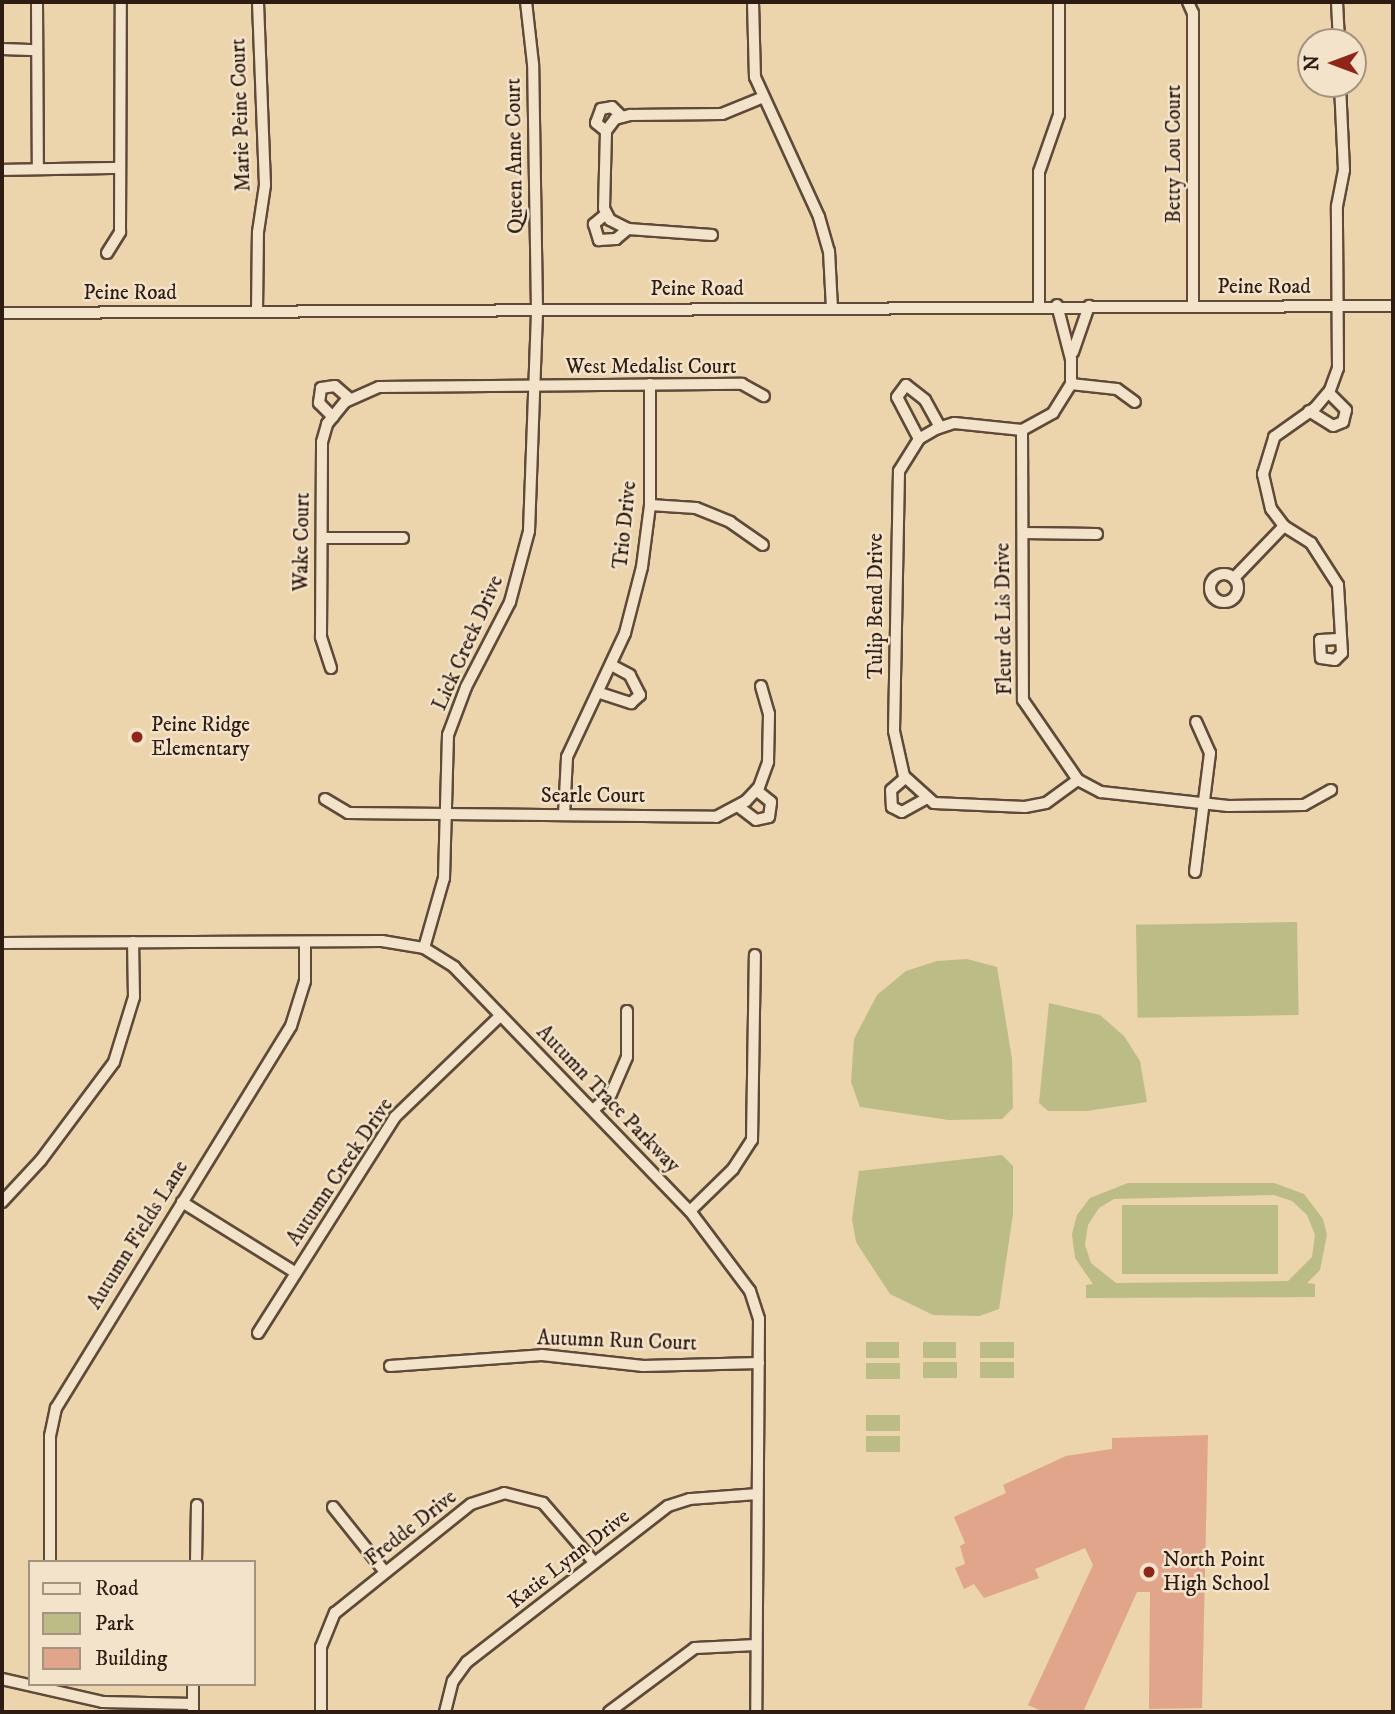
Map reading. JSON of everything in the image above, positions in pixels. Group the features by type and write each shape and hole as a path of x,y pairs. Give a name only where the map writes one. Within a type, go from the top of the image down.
{"street":[{"path":"37,2 38,167"},
{"path":"107,253 120,232 121,2"},
{"name":"Marie Peine Court","path":"257,311 258,232 265,185 258,2"},
{"name":"Queen Anne Court","path":"526,2 533,64 537,310"},
{"path":"753,2 755,77 761,98 819,217 829,251 832,308"},
{"path":"1039,306 1040,172 1059,115 1059,2"},
{"name":"Betty Lou Court","path":"1188,2 1194,13 1193,307"},
{"path":"1337,2 1338,28"},
{"path":"2,49 37,50"},
{"path":"606,214 606,131 622,117 722,114 761,98"},
{"path":"1338,639 1343,601 1332,571 1311,543 1284,526 1263,488 1264,460 1281,429 1309,411 1328,393 1338,368 1340,98"},
{"path":"606,131 596,123 601,109 612,107 622,117"},
{"path":"2,170 38,167 120,168"},
{"path":"606,214 628,229 712,235"},
{"path":"606,214 594,224 599,240 616,239 628,229"},
{"path":"940,428 925,400 906,386 897,397 919,439 954,423 1022,430 1053,413 1071,384 1071,359 1057,305"},
{"name":"Peine Road","path":"2,313 1057,305 1393,306"},
{"path":"1071,359 1089,306"},
{"name":"Lick Creek Drive","path":"424,948 440,904 448,735 466,687 510,602 526,547 534,483 537,310"},
{"name":"Trio Drive","path":"564,815 567,757 600,693 642,567 650,505 650,384"},
{"name":"West Medalist Court","path":"536,387 742,384 764,396"},
{"path":"1071,384 1117,389 1135,402"},
{"path":"333,417 319,403 321,387 335,386 350,399"},
{"name":"Wake Court","path":"331,667 321,637 322,442 333,417 350,399 379,387 536,387"},
{"path":"1309,411 1333,426 1343,422 1346,410 1328,393"},
{"name":"Fleur de Lis Drive","path":"1022,430 1023,700 1078,780"},
{"name":"Tulip Bend Drive","path":"905,778 895,754 894,731 896,488 899,471 919,439"},
{"path":"650,505 696,508 730,522 763,545"},
{"path":"1234,579 1284,526"},
{"path":"1023,533 1097,534"},
{"path":"322,538 403,538"},
{"path":"600,693 631,703 640,695 630,675 611,665"},
{"name":"Searle Court","path":"325,799 348,813 716,817 739,807 756,790 768,762 769,714 761,686"},
{"path":"1195,872 1206,804 1209,743 1196,722"},
{"path":"927,798 902,812 892,807 891,790 905,778 927,798 951,807 1025,807 1046,803 1078,780 1101,792 1206,804 1304,805 1331,790"},
{"path":"739,807 756,820 769,817 771,802 756,790"},
{"name":"Autumn Trace Parkway","path":"2,943 382,941 424,948 454,967 690,1210 750,1291 759,1319 756,1712"},
{"path":"2,1202 41,1160 114,1062 134,998 133,942"},
{"name":"Autumn Fields Lane","path":"50,1560 50,1437 56,1408 291,1027 306,981 305,943"},
{"path":"690,1210 733,1169 752,1140 755,955"},
{"path":"593,1110 611,1094 627,1057 626,1011"},
{"name":"Autumn Creek Drive","path":"258,1334 395,1117 500,1016"},
{"path":"182,1202 296,1273"},
{"name":"Autumn Run Court","path":"390,1366 542,1355 643,1366 759,1363"},
{"name":"Fredde Drive","path":"321,1712 327,1628 335,1614 471,1504 504,1493 543,1503 593,1561"},
{"name":"Katie Lynn Drive","path":"445,1712 453,1681 467,1662 593,1561 668,1506 690,1499 756,1494"},
{"path":"196,1560 197,1505"},
{"path":"333,1507 385,1572"},
{"path":"609,1712 695,1648 756,1645"},
{"path":"2,1679 28,1684"},
{"path":"36,1686 103,1702 193,1708 194,1686"}],"green space":[{"path":"1297,922 1299,1015 1138,1018 1136,925"},
{"path":"967,959 997,967 1012,1059 1013,1108 1002,1119 949,1120 860,1107 851,1082 854,1039 877,995 906,971 937,961"},
{"path":"1049,1003 1100,1015 1124,1036 1140,1061 1147,1102 1087,1111 1048,1111 1039,1103"},
{"path":"1002,1155 1013,1166 1013,1214 999,1309 979,1316 933,1315 890,1294 856,1242 852,1219 859,1171"},
{"path":"1128,1183 1274,1183 1304,1194 1323,1219 1327,1235 1320,1270 1307,1283 1315,1284 1315,1297 1086,1298 1086,1285 1093,1284 1075,1258 1072,1234 1077,1215 1090,1198","holes":["1274,1195 1292,1201 1307,1215 1315,1235 1312,1257 1288,1281 1116,1283 1091,1263 1085,1245 1088,1225 1099,1208 1114,1199"]},
{"path":"1122,1205 1278,1205 1278,1274 1122,1274"},
{"path":"866,1342 899,1342 899,1358 866,1358"},
{"path":"923,1342 956,1342 956,1358 923,1358"},
{"path":"980,1342 1014,1342 1014,1358 980,1358"},
{"path":"923,1362 957,1362 957,1378 923,1378"},
{"path":"980,1362 1014,1362 1014,1378 980,1378"},
{"path":"866,1363 900,1363 900,1379 866,1379"},
{"path":"866,1415 900,1415 900,1431 866,1431"},
{"path":"866,1436 900,1436 900,1452 866,1452"}],"building":[{"name":"North Point High School","path":"1208,1435 1202,1708 1149,1709 1150,1592 1137,1592 1083,1712 1044,1712 1028,1705 1093,1565 1085,1548 1035,1569 1039,1578 984,1598 974,1584 964,1589 955,1568 965,1564 960,1546 965,1543 954,1517 1006,1493 1003,1485 1066,1456 1112,1449 1112,1438"}],"place":[{"name":"Peine Ridge Elementary","path":"137,737"},
{"name":"North Point High School","path":"1149,1572"}]}
